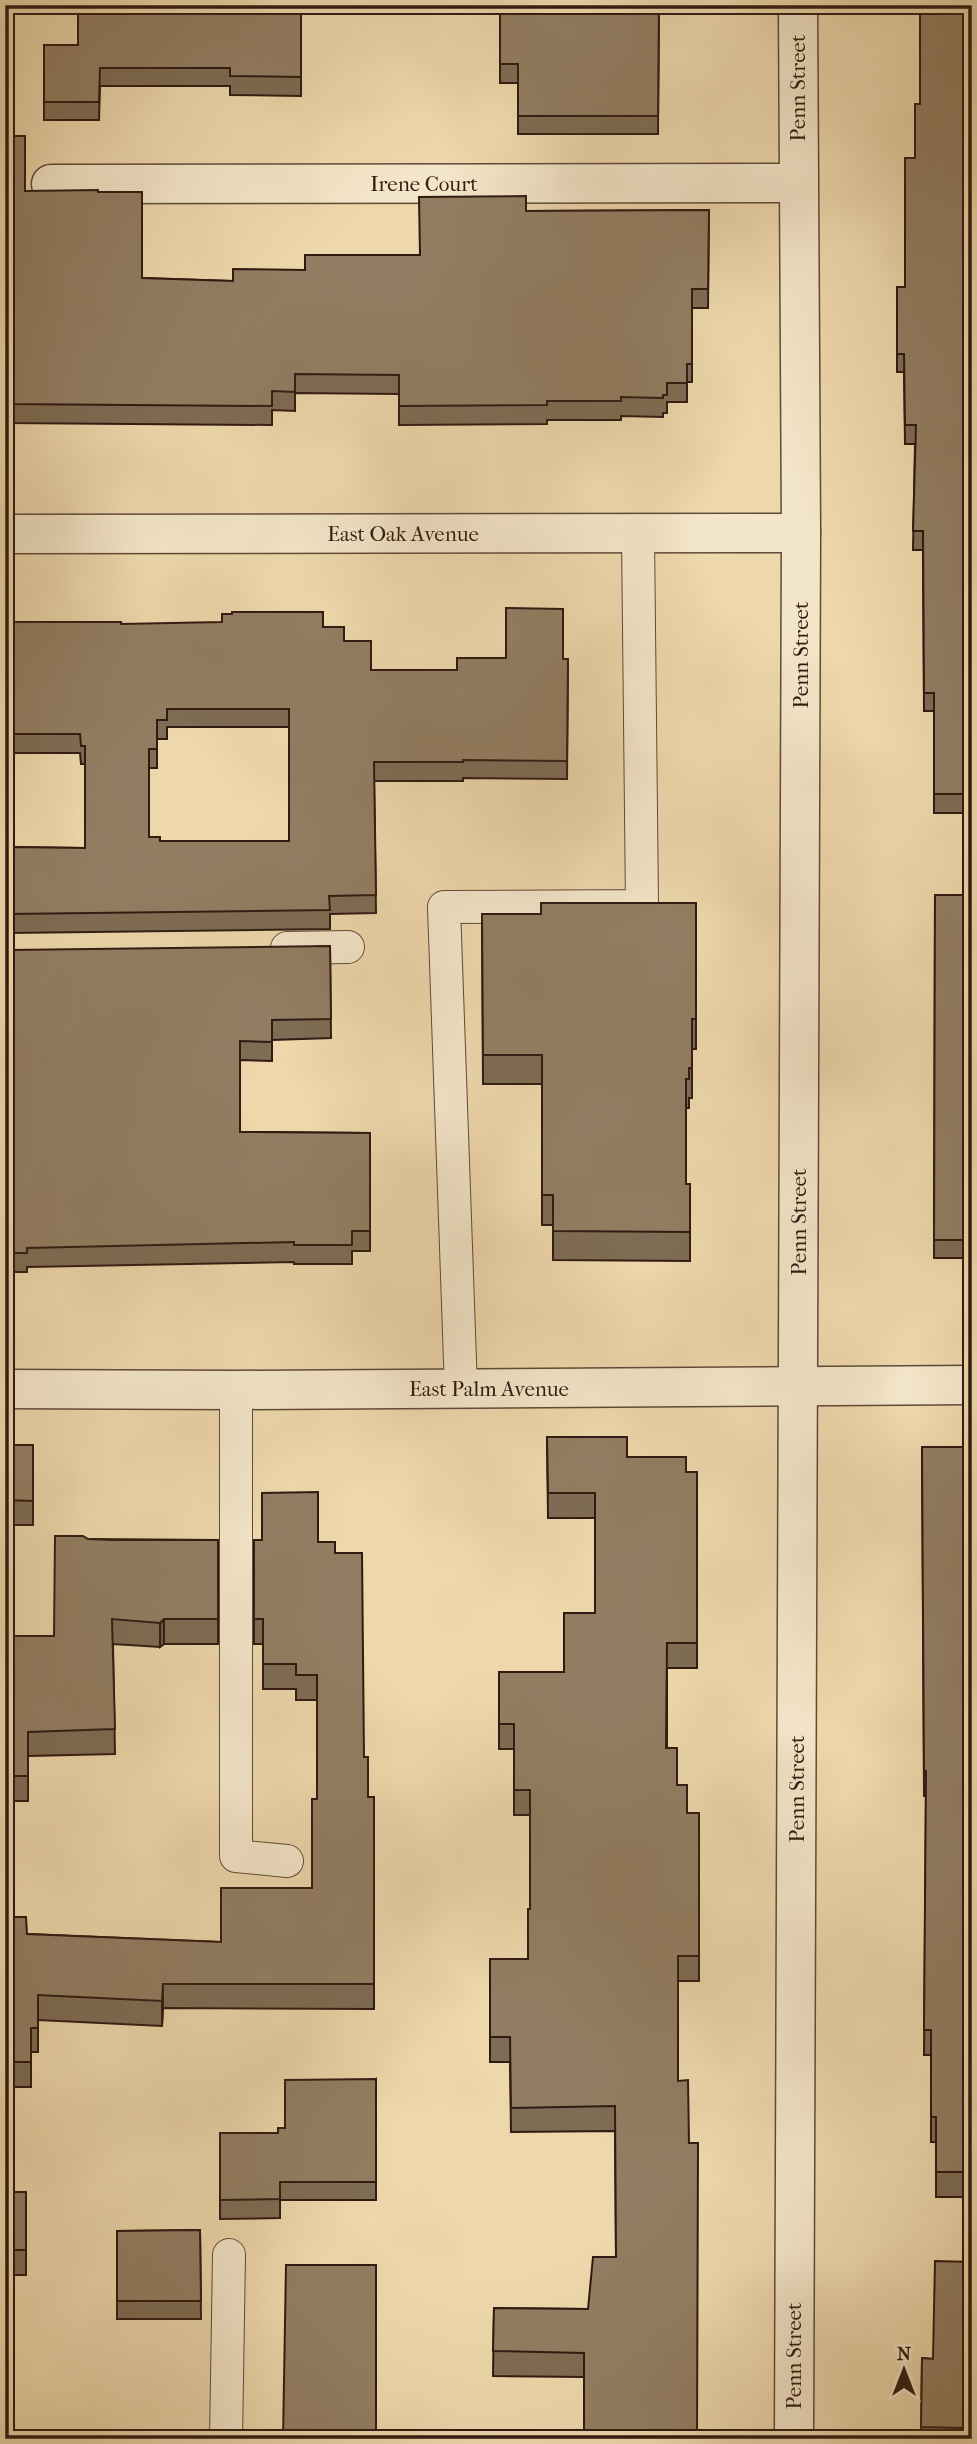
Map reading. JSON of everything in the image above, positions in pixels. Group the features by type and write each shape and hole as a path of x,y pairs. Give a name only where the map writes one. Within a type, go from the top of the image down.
{"street":[{"name":"Penn Street","path":"794,2439 801,533 798,5"},
{"name":"Irene Court","path":"51,184 798,183"},
{"name":"East Oak Avenue","path":"5,534 801,533"},
{"name":"East Palm Avenue","path":"5,1389 972,1385"}],"lane":[{"path":"461,1389 444,907 642,906 638,534"},
{"path":"252,948 348,947"},
{"path":"236,1390 236,1856 287,1861"},
{"path":"226,2439 229,2255"}],"building":[{"path":"78,5 301,5 301,77 230,76 230,68 100,68 99,102 44,102 44,45 78,45"},
{"path":"500,5 659,5 658,116 518,116 518,64 500,64"},
{"path":"920,5 972,5 972,807 967,807 967,794 934,794 934,693 924,693 923,531 913,531 916,425 905,425 904,354 897,354 897,287 905,287 905,158 915,158 915,104 920,104"},
{"path":"5,136 25,136 25,191 142,192 142,278 233,281 233,269 305,270 305,255 420,255 419,197 526,196 526,211 709,210 708,289 692,289 692,364 687,364 687,383 667,383 667,395 663,395 663,398 547,401 547,405 399,406 399,375 295,374 295,392 272,391 272,406 5,404"},
{"path":"506,608 563,609 563,659 568,659 567,761 374,762 376,895 329,896 330,910 9,914 10,847 85,848 85,746 81,746 80,734 5,734 5,622 222,622 222,614 232,612 323,612 323,627 344,627 344,641 371,641 371,670 457,670 457,658 506,658","holes":["167,709 289,709 289,841 160,841 160,837 149,837 149,749 157,749 157,720 167,720"]},
{"path":"935,895 972,895 972,1240 934,1240"},
{"path":"541,903 696,903 696,1019 692,1019 692,1068 689,1068 689,1079 686,1079 686,1184 690,1184 690,1232 553,1231 553,1195 542,1195 542,1055 483,1055 482,914 541,914"},
{"path":"330,946 331,1019 272,1020 272,1042 240,1041 240,1132 370,1133 370,1231 352,1231 352,1245 294,1245 294,1242 27,1248 27,1253 5,1253 5,962 8,962 9,950"},
{"path":"547,1437 627,1437 627,1457 686,1457 686,1472 697,1472 697,1643 667,1643 666,1748 677,1748 677,1785 687,1785 687,1813 699,1813 699,1956 678,1956 678,2081 688,2080 689,2143 698,2143 697,2439 584,2439 584,2353 493,2351 494,2308 588,2309 593,2257 616,2257 615,2106 511,2108 510,2037 490,2037 490,1959 528,1959 530,1909 530,1790 514,1790 514,1724 499,1724 499,1672 564,1672 564,1613 595,1613 595,1493 548,1493"},
{"path":"5,1445 33,1445 33,1501 5,1500"},
{"path":"922,1447 972,1447 972,2172 936,2172 936,2117 931,2117 931,2030 924,2030 926,1771"},
{"path":"318,1492 318,1542 335,1542 335,1553 362,1553 364,1757 368,1757 368,1797 374,1797 374,1984 163,1984 162,2001 38,1995 38,2028 31,2028 31,2062 5,2062 5,1917 26,1917 27,1934 221,1942 221,1888 312,1888 312,1799 317,1799 317,1675 296,1675 296,1664 263,1664 263,1619 254,1619 254,1540 262,1540 262,1493"},
{"path":"55,1536 112,1540 218,1540 218,1619 164,1619 160,1623 112,1619 115,1729 28,1732 28,1776 5,1776 5,1636 54,1636"},
{"path":"376,2079 376,2182 280,2182 280,2199 220,2200 220,2133 278,2133 278,2128 285,2128 285,2080"},
{"path":"5,2192 26,2192 26,2250 5,2250"},
{"path":"200,2230 201,2301 117,2301 117,2231"},
{"path":"935,2261 972,2262 972,2439 964,2439 964,2428 921,2427 922,2358 933,2359"},
{"path":"286,2265 376,2265 376,2439 283,2439"}]}
